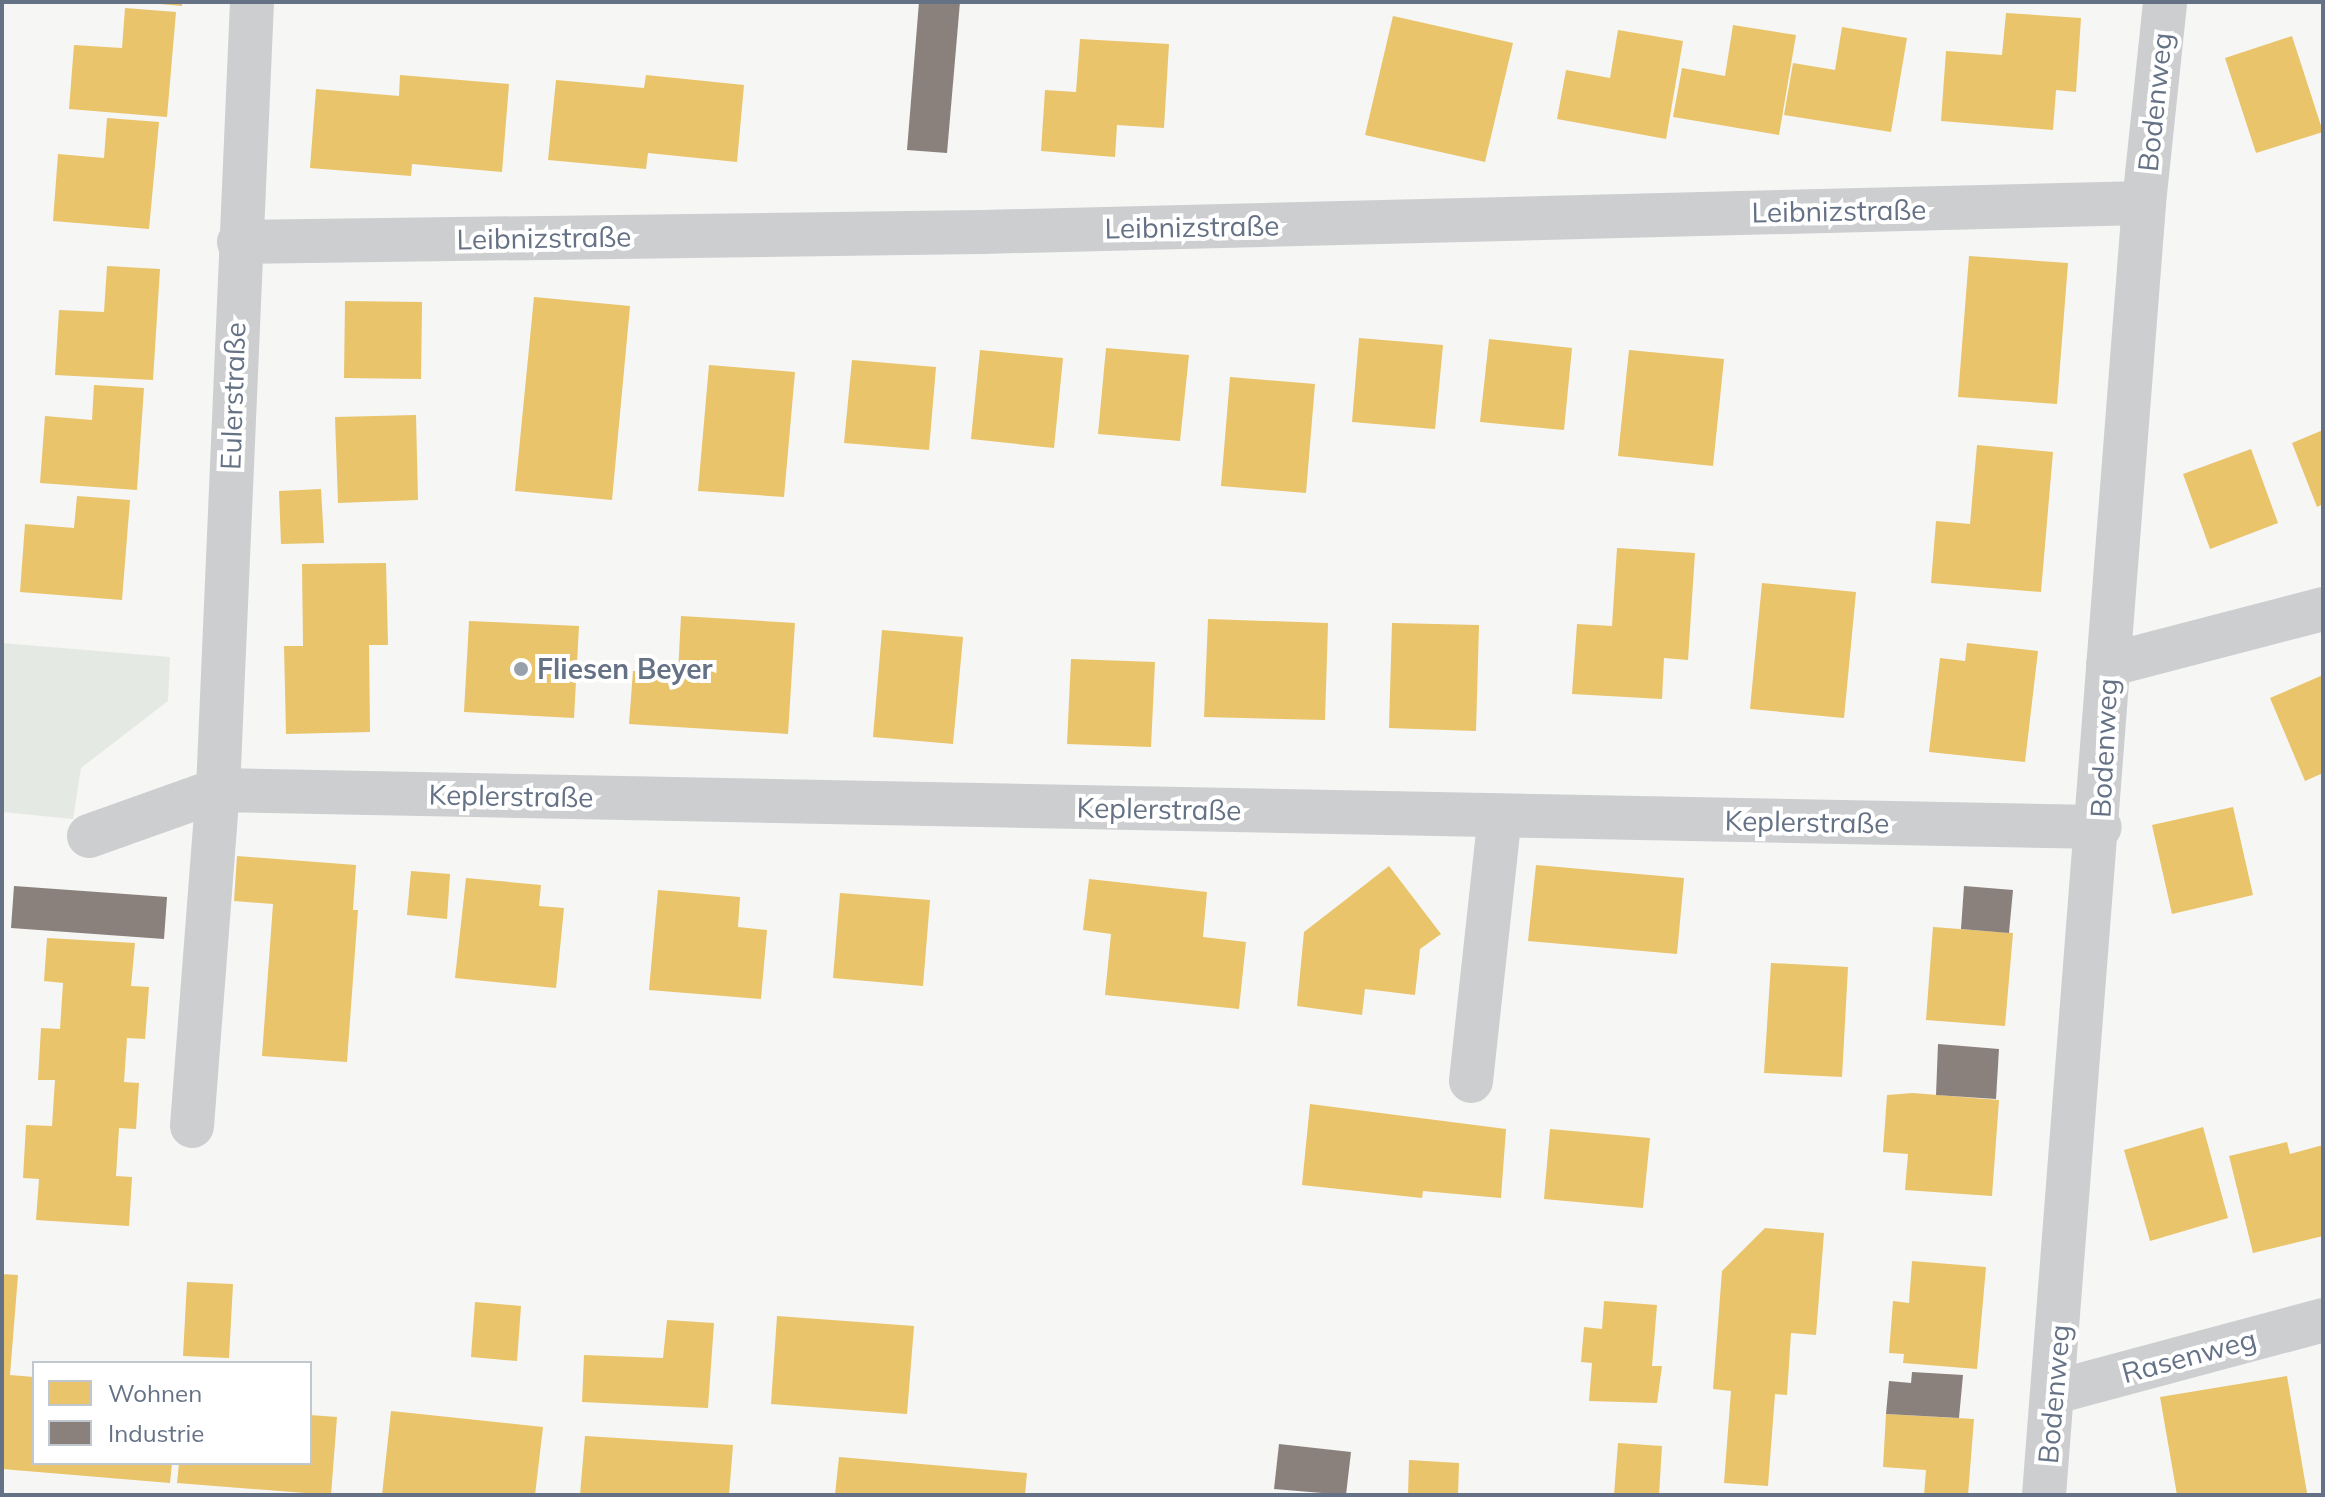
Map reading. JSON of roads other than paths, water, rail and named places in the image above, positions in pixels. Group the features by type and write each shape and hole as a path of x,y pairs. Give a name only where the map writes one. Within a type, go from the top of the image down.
{"street":[{"name":"Eulerstraße","path":"192,1126 218,790 239,242 252,2"},
{"name":"Bodenweg","path":"2044,1495 2100,827 2108,665 2144,203 2165,2"},
{"name":"Leibnizstraße","path":"239,242 982,232 2144,203"},
{"path":"2108,665 2323,609"},
{"path":"89,836 218,790"},
{"name":"Keplerstraße","path":"218,790 2100,827"},
{"path":"1471,1081 1500,816"},
{"name":"Rasenweg","path":"2055,1392 2323,1320"}],"place":[{"name":"Fliesen Beyer","path":"521,669"}]}
